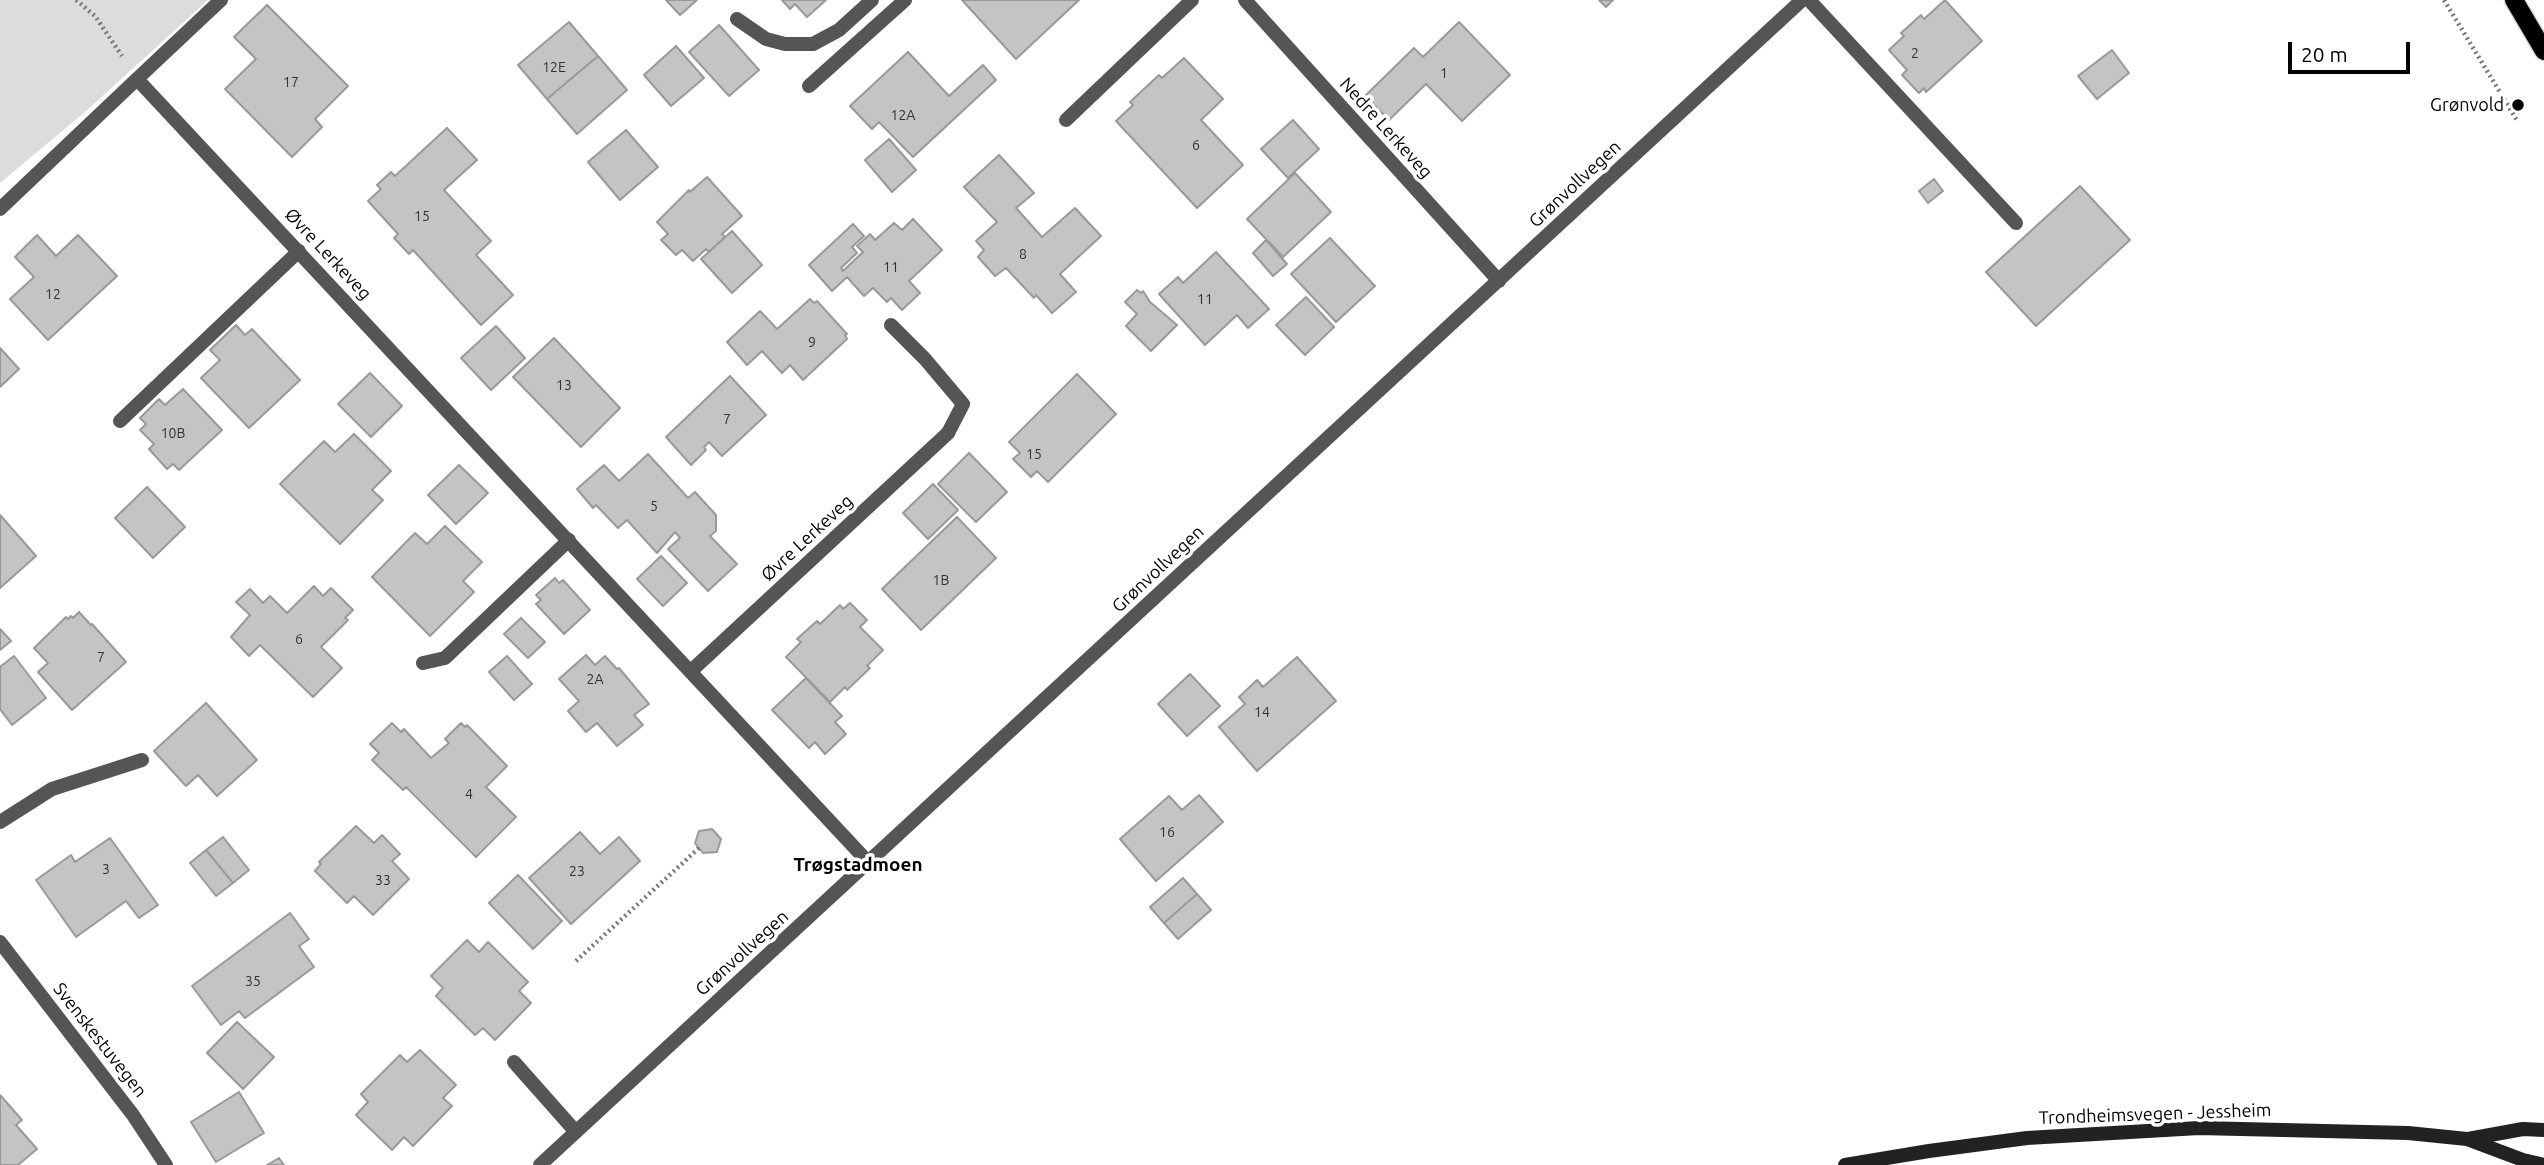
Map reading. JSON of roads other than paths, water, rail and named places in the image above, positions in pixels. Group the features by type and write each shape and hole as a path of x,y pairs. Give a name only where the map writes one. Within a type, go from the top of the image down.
{"main road":[{"path":"2514,0 2544,51"},
{"name":"Trondheimsvegen - Jessheim","path":"1845,1165 2027,1139 2199,1128 2407,1132 2467,1139 2544,1165"},
{"name":"Trondheimsvegen - Jessheim","path":"2467,1139 2523,1129 2544,1130"}],"street":[{"path":"0,209 221,0"},
{"path":"737,19 766,39 785,44 813,44 839,30 872,0"},
{"path":"809,86 905,0"},
{"path":"1066,120 1192,0"},
{"name":"Nedre Lerkeveg","path":"1245,0 1499,281"},
{"name":"Grønvollvegen","path":"540,1165 1802,0"},
{"path":"1810,0 2016,223"},
{"name":"Øvre Lerkeveg","path":"138,79 868,862"},
{"path":"120,421 299,251"},
{"name":"Øvre Lerkeveg","path":"691,671 948,433 963,404 925,359 891,325"},
{"path":"423,663 445,658 569,540"},
{"path":"0,822 52,789 142,761"},
{"name":"Svenskestuvegen","path":"0,942 133,1115 166,1165"},
{"path":"514,1062 576,1132"}],"place":[{"name":"Grønvold","path":"2518,105"}],"district":[{"name":"Trøgstadmoen","path":"858,865"}]}
